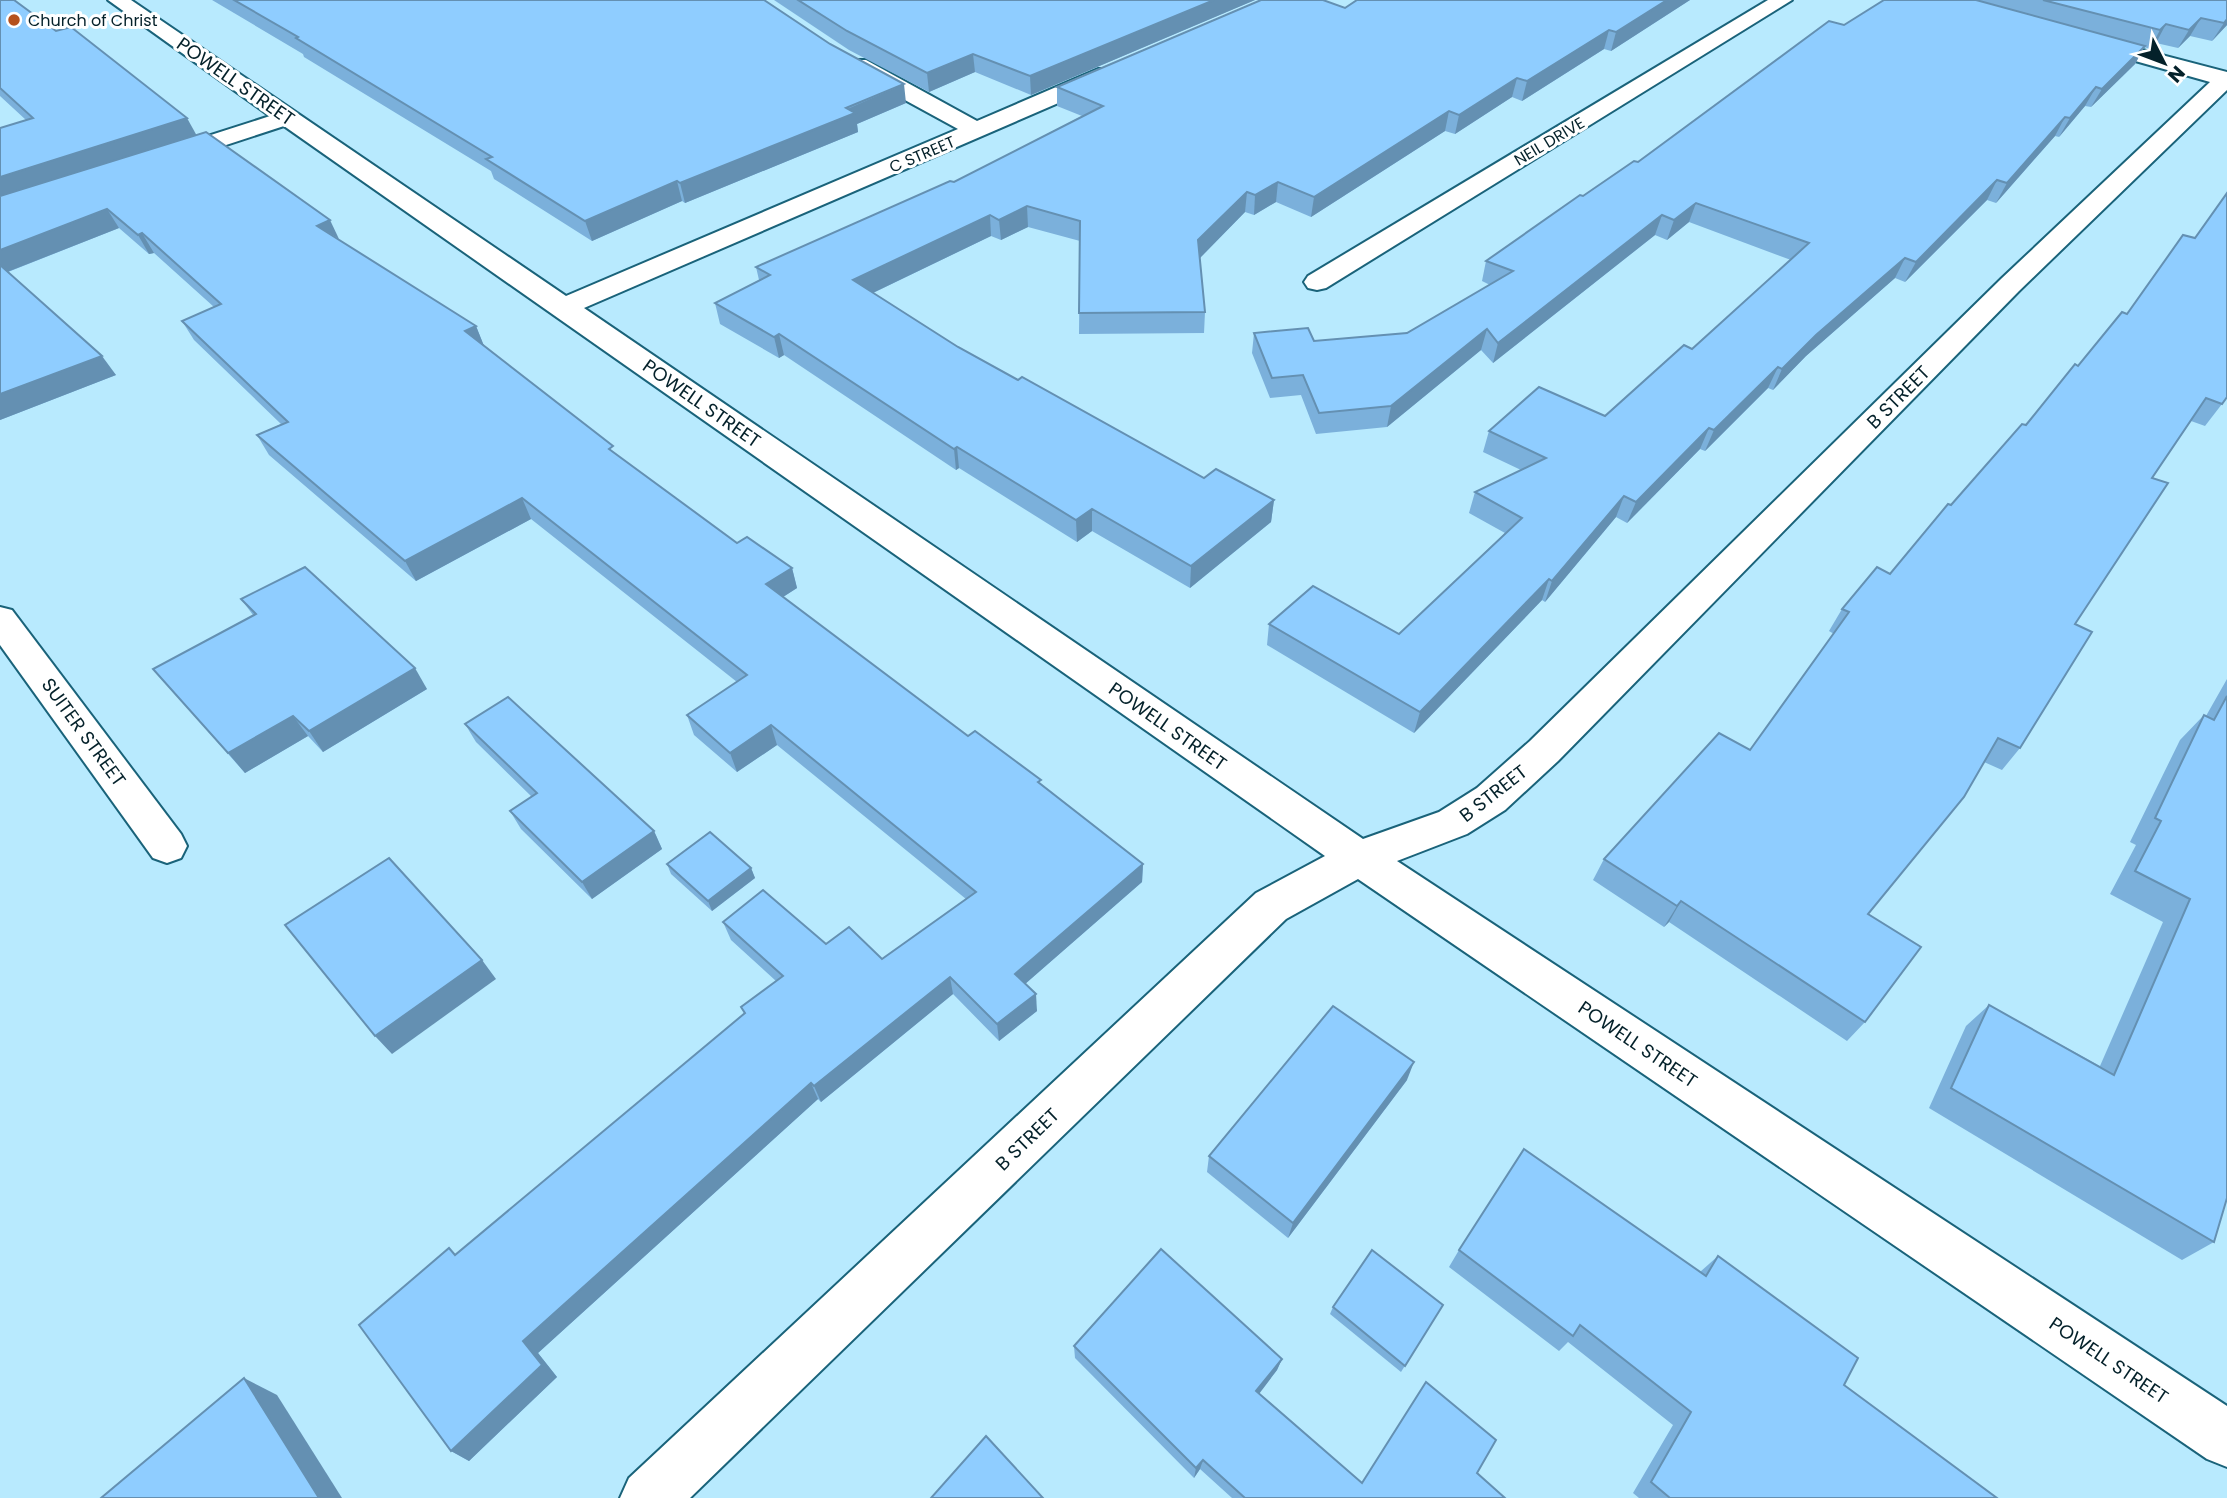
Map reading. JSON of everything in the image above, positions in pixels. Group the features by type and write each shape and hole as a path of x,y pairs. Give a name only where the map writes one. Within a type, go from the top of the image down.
{"street":[{"name":"POWELL STREET","path":"118,0 1359,858 2227,1439"},
{"name":"NEIL DRIVE","path":"1317,282 1782,0"},
{"path":"2067,36 2226,79"},
{"path":"842,56 977,130"},
{"name":"C STREET","path":"564,307 1128,65"},
{"name":"B STREET","path":"649,1498 1271,906 1359,858 1453,823 1491,799 1545,751 2000,295 2226,79"},
{"path":"144,164 289,117"},
{"name":"SUITER STREET","path":"0,619 167,846"}],"building":[{"path":"0,0 14,0 56,31 71,27 187,118 0,177 0,128 33,118 0,88"},
{"path":"234,0 764,0 830,44 904,84 846,108 855,113 680,183 677,181 585,221 486,159 492,157"},
{"path":"798,0 1214,0 1030,76 973,54 927,73 847,31"},
{"path":"1261,0 1323,0 1345,8 1357,0 1667,0 1616,32 1609,30 1527,81 1517,78 1459,115 1449,111 1314,197 1278,182 1255,195 1247,192 1198,240 1205,312 1079,313 1080,221 1027,206 999,220 990,215 853,280 958,347 1018,380 1022,377 1204,478 1216,469 1274,500 1191,566 1092,509 1076,520 957,447 954,449 779,334 774,337 715,303 770,275 756,267 950,181 954,182 1103,106 1057,87"},
{"path":"1884,0 1976,0 2145,46 2102,89 2096,87 2070,118 2065,117 2007,183 1997,180 1916,262 1905,258 1816,335 1782,369 1778,367 1714,430 1709,428 1636,502 1624,496 1552,581 1549,579 1420,712 1269,624 1313,586 1399,634 1522,518 1475,492 1546,458 1489,431 1539,387 1605,416 1684,345 1692,349 1809,243 1696,203 1674,220 1662,215 1498,343 1487,329 1391,406 1319,413 1303,375 1272,378 1254,333 1308,328 1314,341 1407,333 1513,271 1486,261 1580,195 1583,196 1634,161 1638,162 1829,21 1844,25"},
{"path":"2043,0 2227,0 2227,19 2224,23 2201,18 2189,30 2166,24 2160,30"},
{"path":"206,132 330,220 317,226 476,326 465,331 613,446 609,449 737,543 747,537 792,568 766,584 968,736 975,731 1041,780 1038,782 1143,864 1015,974 1036,994 997,1024 950,977 814,1086 811,1083 523,1341 542,1365 451,1451 359,1325 449,1248 455,1255 745,1013 741,1007 783,976 723,922 763,890 826,944 849,927 882,959 976,892 771,725 730,753 687,715 747,675 522,498 405,561 257,435 288,422 182,321 221,304 142,233 138,235 107,209 0,250 0,196"},
{"path":"2227,193 2227,397 2222,404 2206,398 2152,478 2168,483 2075,624 2092,632 2020,748 1998,738 1964,797 1868,914 1921,947 1865,1022 1681,901 1677,906 1604,859 1719,733 1750,750 1849,612 1842,609 1877,567 1890,574 1948,504 1951,505 2022,424 2026,425 2075,364 2078,366 2122,312 2127,314 2183,235 2195,238"},
{"path":"0,265 102,356 0,394"},
{"path":"305,567 415,668 309,731 293,716 228,753 153,669 256,614 241,599"},
{"path":"2227,696 2227,1198 2214,1242 1951,1088 1989,1005 2114,1075 2190,899 2135,871 2161,821 2155,818 2204,715 2214,720"},
{"path":"508,697 654,831 582,882 510,811 537,793 465,724"},
{"path":"710,832 751,868 708,901 667,864"},
{"path":"389,858 482,960 375,1036 285,925"},
{"path":"1333,1006 1414,1062 1293,1223 1209,1156"},
{"path":"1524,1149 1706,1276 1718,1256 1858,1358 1844,1385 1997,1498 1670,1498 1651,1482 1691,1412 1580,1325 1573,1336 1459,1250"},
{"path":"1161,1249 1282,1359 1256,1391 1362,1483 1426,1382 1496,1440 1477,1473 1505,1498 1245,1498 1203,1460 1196,1468 1074,1346"},
{"path":"1372,1250 1443,1305 1405,1366 1333,1307"},
{"path":"244,1378 319,1498 101,1498"},
{"path":"986,1436 1043,1498 931,1498"}],"place":[{"name":"Church of Christ","path":"14,20"}]}
